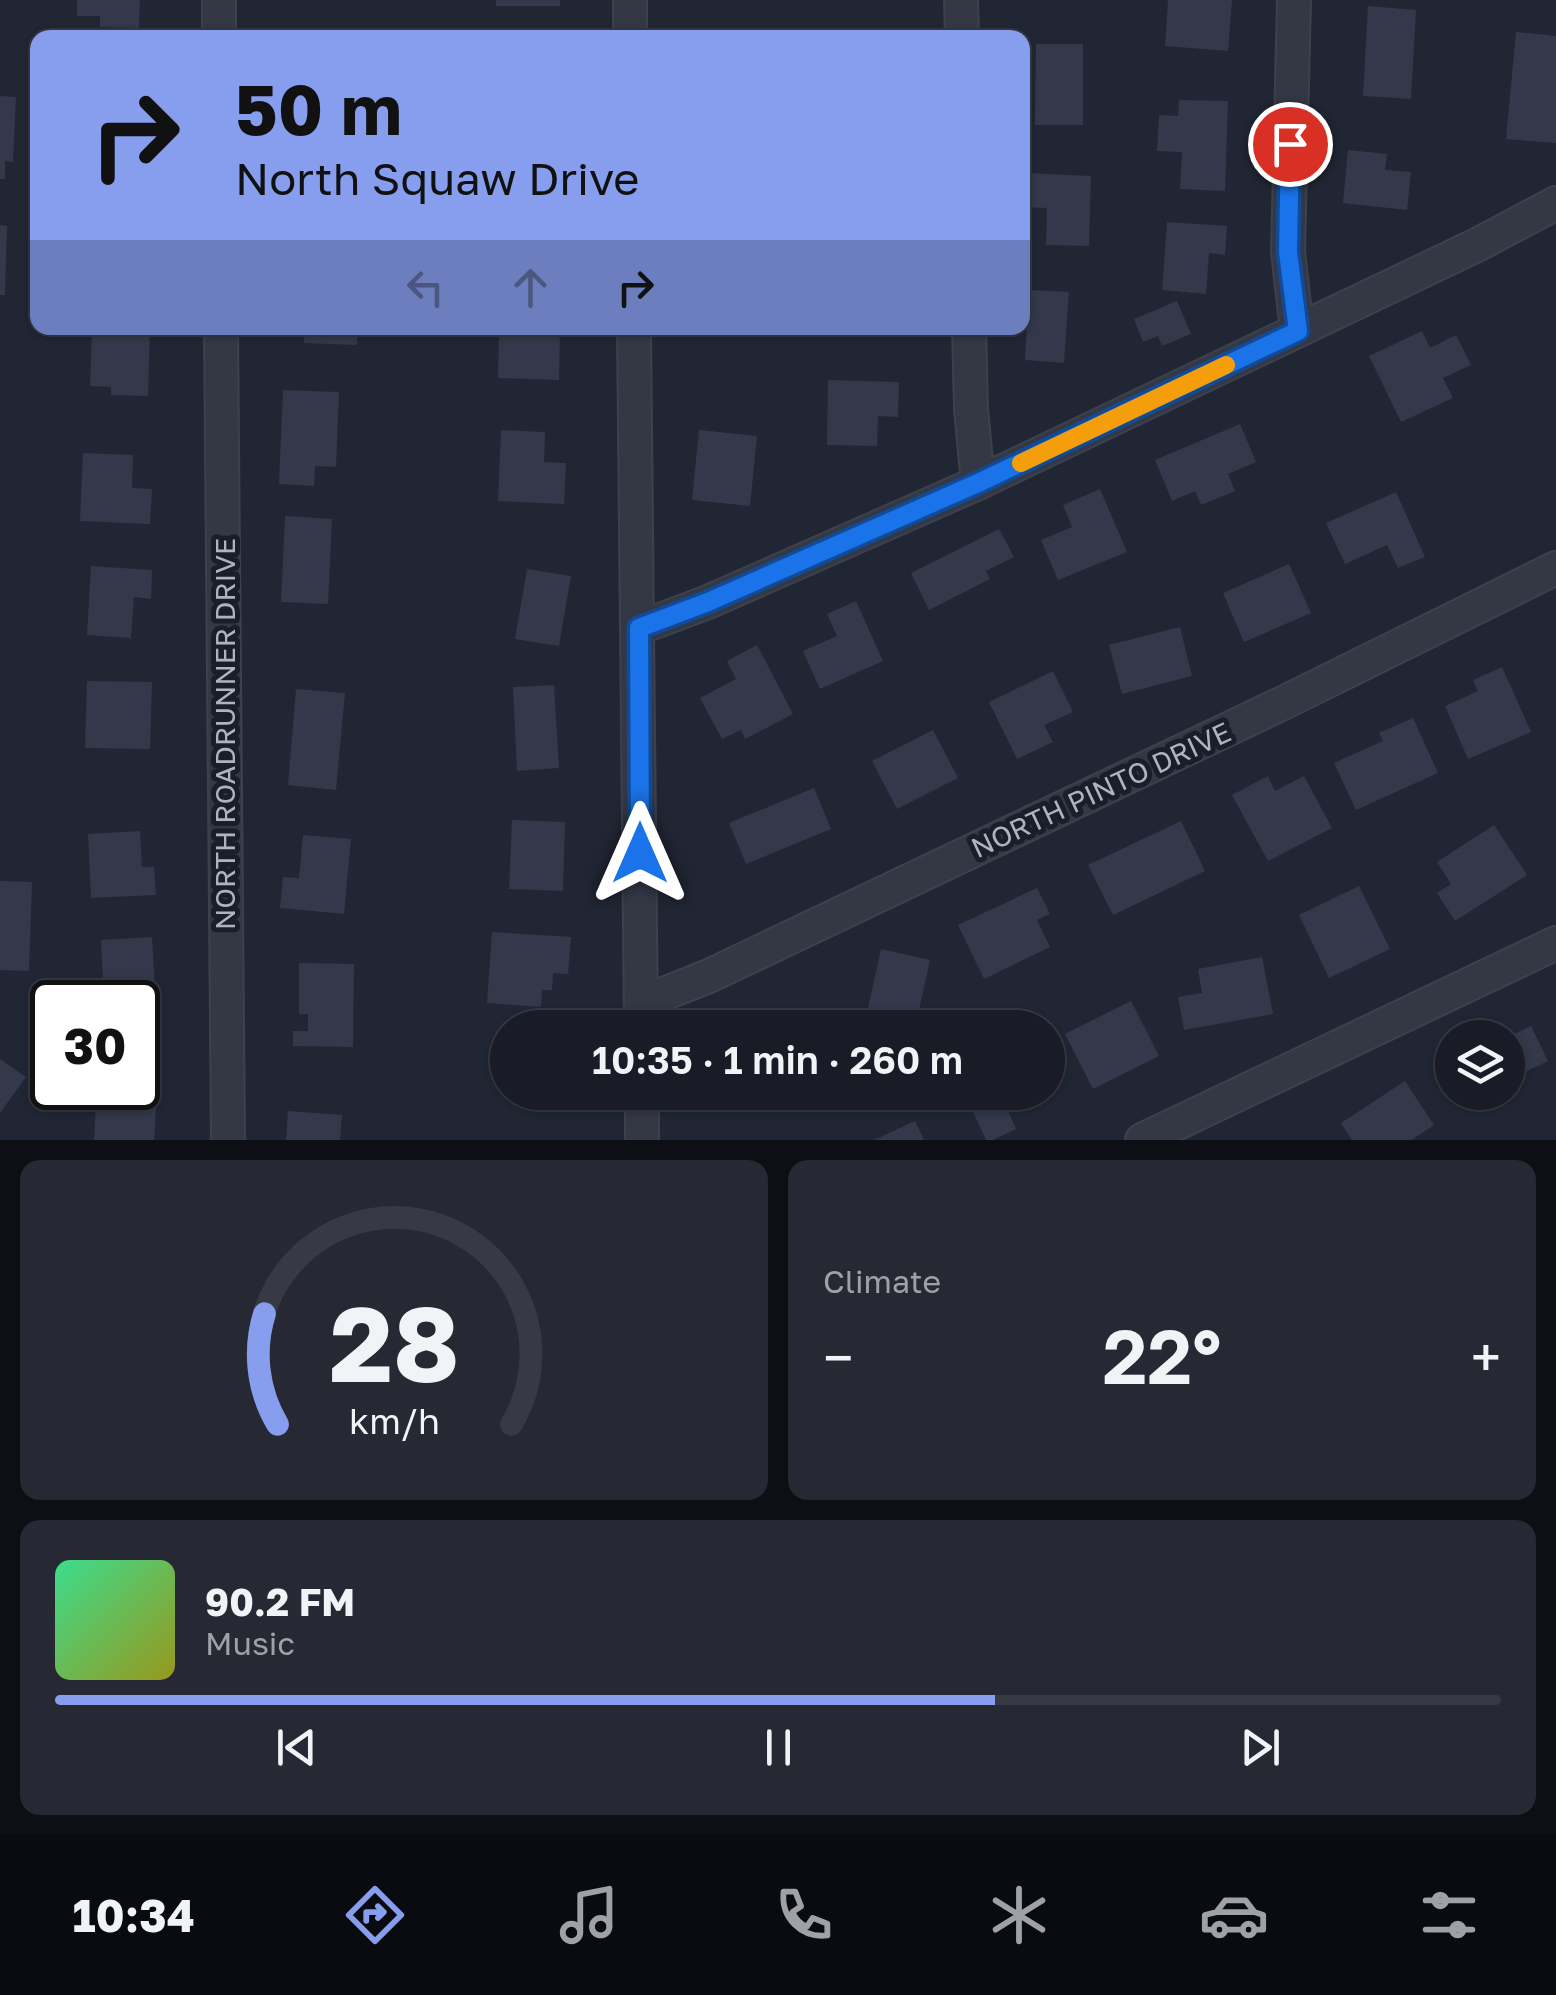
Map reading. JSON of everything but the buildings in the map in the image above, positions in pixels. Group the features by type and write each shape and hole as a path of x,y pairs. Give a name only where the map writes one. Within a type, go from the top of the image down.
{"street":[{"path":"218,0 219,30"},
{"path":"630,0 630,30"},
{"path":"961,0 962,30"},
{"path":"1294,0 1288,252 1298,331"},
{"path":"639,628 708,602 978,483 1556,203"},
{"name":"NORTH ROADRUNNER DRIVE","path":"221,335 228,1140"},
{"path":"634,335 641,1010"},
{"path":"969,335 978,483"},
{"name":"NORTH PINTO DRIVE","path":"651,1010 709,976 1284,703 1556,568"},
{"path":"1142,1140 1556,944"},
{"path":"642,1110 642,1140"}],"slow traffic":[{"path":"1021,463 1226,365"}],"route":[{"path":"640,853 639,628 708,602 978,483 1298,331 1288,252 1290,144"}]}
